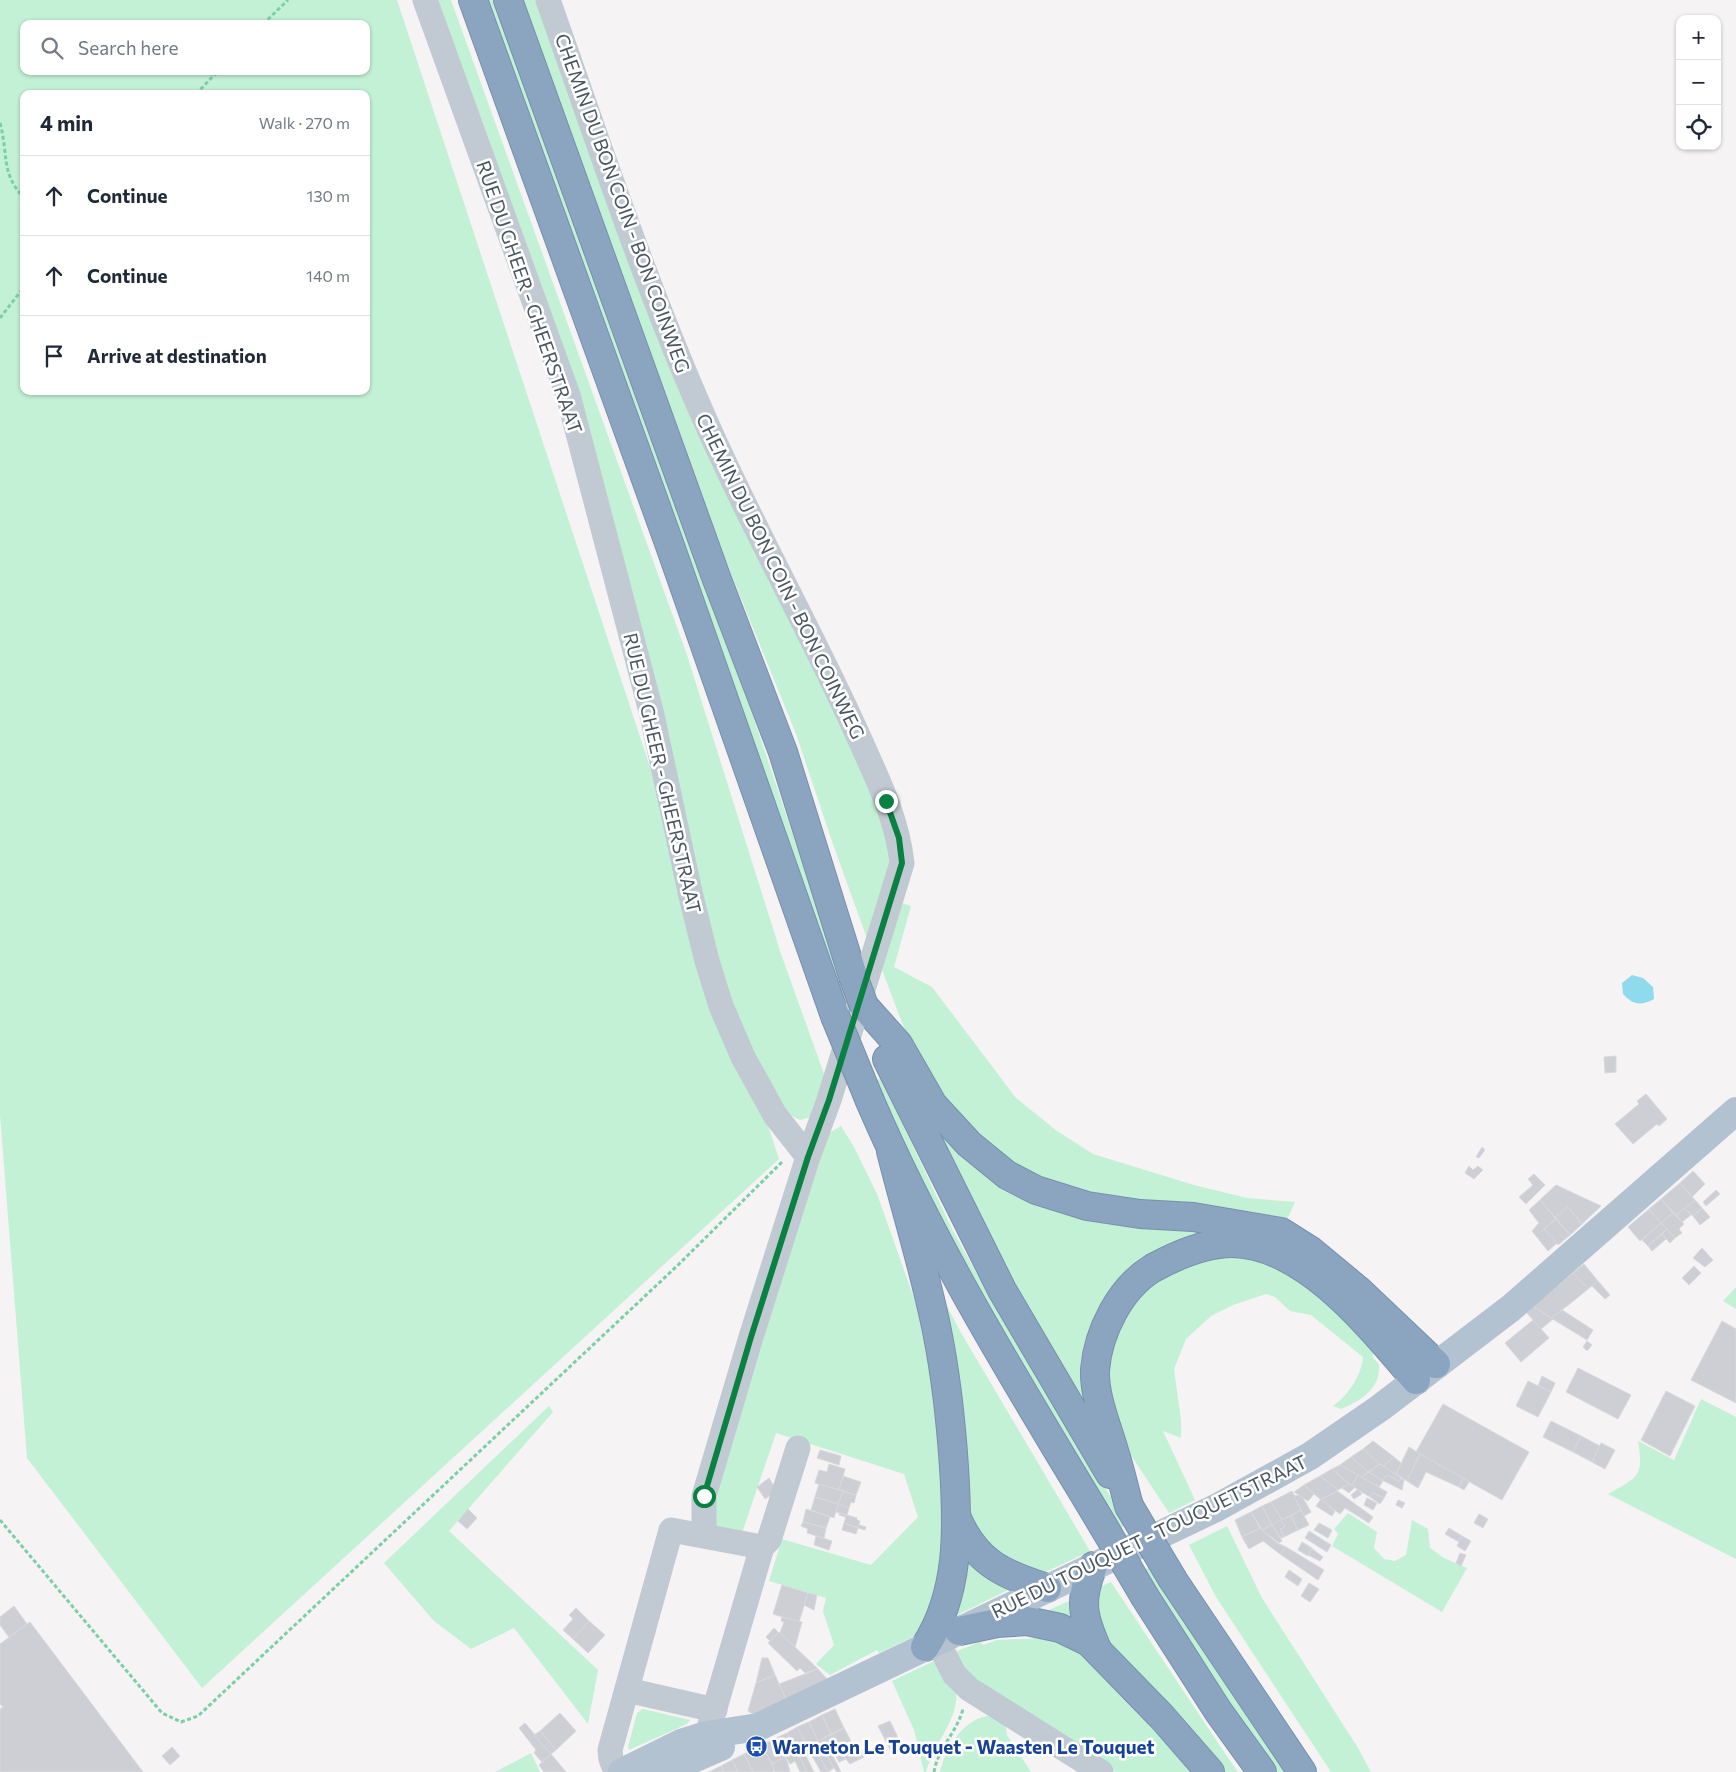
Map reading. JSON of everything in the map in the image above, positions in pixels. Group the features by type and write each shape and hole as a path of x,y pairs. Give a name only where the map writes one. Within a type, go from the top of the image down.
{"highway":[{"path":"473,0 669,543 835,1016 891,1151 949,1266 1144,1597 1218,1711 1262,1772"},
{"path":"508,0 725,601 783,752 864,1006 894,1056 1002,1290 1174,1580 1302,1772"},
{"path":"894,1056 969,1144 1007,1175 1036,1190 1087,1206 1140,1214 1202,1218 1281,1232 1311,1251 1358,1290 1426,1372"},
{"path":"891,1151 937,1331 950,1410 956,1515 954,1564 949,1594 941,1619 941,1640 997,1624 1027,1621 1060,1628 1089,1642 1162,1717 1210,1772"},
{"path":"1129,1506 1101,1411 1095,1371 1104,1331 1120,1299 1144,1273 1175,1256 1203,1247 1232,1243 1258,1247 1288,1258 1335,1294 1379,1337 1426,1372"},
{"path":"956,1515 972,1547 989,1564 1017,1578 1047,1588"},
{"path":"1093,1566 1084,1587 1084,1608 1088,1629 1097,1649"}],"main road":[{"name":"RUE DU TOUQUET - TOUQUETSTRAAT","path":"663,1772 751,1732 1216,1508 1310,1456 1380,1408 1511,1308 1736,1111"},
{"name":"RUE DU TOUQUET - TOUQUETSTRAAT","path":"622,1772 711,1723 751,1732"}],"street":[{"name":"RUE DU GHEER - GHEERSTRAAT","path":"425,0 568,395 652,715 694,909 721,1006 742,1057 775,1115 804,1151"},
{"name":"CHEMIN DU BON COIN - BON COINWEG","path":"548,0 607,168 670,334 706,422 777,572 840,696 886,801 899,838 902,863 829,1100 804,1151"},
{"path":"704,1535 704,1496 804,1151"},
{"path":"627,1690 711,1723 762,1547 769,1540 798,1448"},
{"path":"616,1772 610,1750 671,1530 762,1547"},
{"path":"941,1640 954,1674 969,1689 1101,1772"}],"path":[{"path":"267,20 288,0"},
{"path":"200,90 214,75"},
{"path":"0,123 4,168 10,186 20,195"},
{"path":"0,318 20,292"},
{"path":"0,1520 162,1713 181,1722 198,1716 670,1272 804,1151"},
{"path":"934,1772 936,1759 960,1719 969,1689"}],"green space":[{"path":"0,0 397,0 712,955 652,683 433,0 451,0 687,655 781,954 828,1085 814,1116 800,1120 784,1112 734,1023 779,1159 202,1688 27,1458 0,1115"},
{"path":"481,0 494,0 753,716 849,1002 841,1012"},
{"path":"522,0 543,0 895,852 869,944 796,734 713,529"},
{"path":"899,902 911,906 894,967 932,987 1016,1098 1057,1131 1093,1154 1194,1185 1247,1198 1295,1202 1285,1224 1084,1193 1046,1180 1016,1164 984,1142 930,1084 902,1023 881,967"},
{"path":"881,1078 952,1229 988,1294 1127,1524 1117,1530 1001,1342 871,1083"},
{"path":"926,1108 957,1147 1146,1222 1241,1239 1114,1300 1091,1413 1061,1366 991,1244"},
{"path":"841,1126 854,1147 877,1194 920,1315 932,1369 941,1438 944,1576 923,1632 879,1653 877,1650 830,1675 816,1664 834,1645 823,1611 826,1598 769,1581 782,1539 871,1565 918,1517 904,1474 776,1433 741,1536 712,1530 714,1501 747,1386 829,1133"},
{"path":"1242,1256 1288,1272 1321,1297 1373,1351 1373,1358 1379,1364 1379,1373 1373,1387 1368,1392 1356,1402 1341,1409 1333,1406 1344,1397 1353,1384 1360,1370 1363,1357 1311,1315 1290,1311 1275,1297 1266,1294 1233,1305 1211,1316 1186,1339 1174,1369 1181,1420 1181,1438 1163,1431 1195,1500 1169,1513 1119,1437 1108,1408 1108,1354 1132,1304 1156,1280 1209,1257"},
{"path":"923,1260 960,1331 1090,1551 1033,1578 973,1538"},
{"path":"1736,1287 1736,1309 1723,1301"},
{"path":"1701,1399 1736,1417 1736,1559 1608,1494 1626,1484 1636,1475 1640,1462 1638,1441 1674,1460"},
{"path":"549,1406 553,1412 449,1531 598,1670 588,1724 514,1628 471,1649 434,1621 384,1563"},
{"path":"1348,1513 1377,1532 1374,1548 1384,1559 1395,1561 1406,1555 1412,1520 1428,1529 1430,1548 1444,1558 1467,1568 1442,1612 1332,1546 1338,1534 1334,1529"},
{"path":"1227,1526 1262,1598 1358,1748 1371,1772 1331,1772 1216,1597 1189,1545"},
{"path":"962,1551 1014,1587 949,1619"},
{"path":"1150,1566 1289,1772 1276,1772 1260,1751 1141,1573"},
{"path":"1111,1582 1238,1772 1220,1772 1097,1629 1095,1589"},
{"path":"1078,1597 1081,1630 1038,1615"},
{"path":"1044,1638 1062,1642 1084,1653 1194,1772 1116,1772 992,1694 960,1665 957,1651 980,1642 983,1645 997,1640"},
{"path":"934,1661 948,1674 955,1688 956,1701 953,1715 926,1772 924,1772 914,1730 892,1681"},
{"path":"643,1709 690,1720 687,1724 629,1750 628,1747 637,1713"},
{"path":"987,1716 1005,1721 1007,1735 1031,1772 940,1772 946,1754 956,1737 970,1723"},
{"path":"531,1753 540,1772 495,1772"}],"water":[{"path":"1632,975 1643,978 1653,987 1654,999 1645,1003 1637,1003 1623,994 1622,983"}],"building":[{"path":"1616,1056 1616,1072 1605,1073 1604,1057"},
{"path":"1646,1094 1667,1119 1659,1126 1657,1124 1633,1144 1615,1124 1639,1104 1637,1101"},
{"path":"1482,1147 1485,1150 1479,1158 1476,1157"},
{"path":"1469,1166 1473,1170 1478,1166 1483,1170 1474,1179 1465,1173"},
{"path":"1693,1171 1705,1184 1692,1197 1680,1183"},
{"path":"1534,1174 1545,1185 1526,1204 1519,1197 1533,1185 1528,1179"},
{"path":"1680,1183 1695,1200 1676,1215 1661,1199"},
{"path":"1556,1185 1601,1206 1582,1224 1568,1207 1555,1217 1540,1200"},
{"path":"1716,1190 1720,1194 1706,1206 1703,1202"},
{"path":"1661,1199 1673,1213 1661,1223 1649,1209"},
{"path":"1540,1200 1556,1219 1544,1229 1557,1243 1548,1251 1532,1231 1539,1223 1529,1210"},
{"path":"1695,1200 1702,1208 1693,1216 1685,1208"},
{"path":"1568,1207 1582,1224 1570,1235 1555,1217"},
{"path":"1685,1208 1691,1215 1682,1222 1676,1215"},
{"path":"1702,1208 1710,1217 1700,1225 1693,1216"},
{"path":"1649,1209 1661,1223 1640,1241 1628,1227"},
{"path":"1673,1213 1684,1224 1679,1229 1682,1233 1675,1238 1661,1223"},
{"path":"1556,1219 1570,1235 1558,1245 1544,1229"},
{"path":"1661,1223 1667,1229 1648,1246 1642,1240"},
{"path":"1667,1229 1675,1238 1670,1243 1662,1234"},
{"path":"1662,1234 1666,1239 1652,1251 1648,1246"},
{"path":"1702,1248 1713,1260 1705,1267 1693,1258"},
{"path":"1584,1264 1598,1281 1588,1289 1573,1273"},
{"path":"1694,1266 1701,1273 1689,1285 1682,1278"},
{"path":"1573,1273 1588,1289 1551,1318 1533,1306"},
{"path":"1598,1281 1610,1295 1605,1299 1592,1286"},
{"path":"1533,1306 1553,1319 1541,1329 1526,1312"},
{"path":"1562,1310 1593,1330 1587,1340 1551,1318"},
{"path":"1533,1320 1549,1338 1521,1362 1505,1343"},
{"path":"1722,1321 1736,1329 1736,1403 1691,1380"},
{"path":"1587,1341 1592,1345 1587,1351 1583,1347"},
{"path":"1578,1368 1631,1395 1618,1419 1566,1392"},
{"path":"1542,1376 1555,1383 1551,1392 1538,1386"},
{"path":"1528,1381 1551,1392 1538,1417 1516,1406"},
{"path":"1666,1391 1695,1406 1670,1456 1641,1440"},
{"path":"1443,1404 1529,1452 1502,1500 1416,1452"},
{"path":"1551,1421 1581,1436 1573,1452 1543,1437"},
{"path":"1581,1436 1600,1446 1592,1462 1573,1452"},
{"path":"1373,1441 1394,1457 1382,1467 1363,1449"},
{"path":"1601,1443 1615,1450 1605,1469 1592,1462"},
{"path":"1409,1447 1420,1454 1407,1481 1396,1474"},
{"path":"1363,1449 1380,1464 1368,1472 1351,1457"},
{"path":"820,1450 841,1456 839,1465 817,1458"},
{"path":"1420,1454 1463,1478 1459,1487 1426,1472 1418,1488 1407,1481"},
{"path":"1351,1457 1368,1472 1361,1477 1340,1465"},
{"path":"1394,1457 1401,1463 1396,1474 1382,1467"},
{"path":"829,1464 845,1469 839,1490 815,1483 819,1470 827,1472"},
{"path":"1380,1464 1401,1478 1399,1482 1388,1475 1382,1480 1369,1472"},
{"path":"1340,1465 1358,1475 1352,1486 1332,1469"},
{"path":"1332,1469 1349,1484 1338,1490 1320,1476"},
{"path":"1369,1472 1383,1481 1379,1487 1361,1477"},
{"path":"1358,1475 1387,1492 1384,1498 1373,1493 1370,1497 1352,1486"},
{"path":"1388,1475 1399,1482 1401,1478 1404,1480 1402,1490 1382,1480"},
{"path":"843,1476 861,1482 856,1495 839,1490"},
{"path":"1320,1476 1338,1490 1321,1500 1304,1485"},
{"path":"769,1478 777,1491 765,1499 757,1487"},
{"path":"1463,1478 1469,1482 1464,1490 1459,1487"},
{"path":"819,1484 843,1491 838,1504 815,1497"},
{"path":"1349,1484 1355,1487 1349,1493 1342,1488"},
{"path":"1304,1485 1314,1494 1308,1501 1294,1492"},
{"path":"1358,1489 1362,1494 1354,1499 1351,1495"},
{"path":"843,1491 856,1495 854,1503 851,1502 849,1508 838,1504"},
{"path":"1292,1491 1301,1510 1282,1520 1271,1502"},
{"path":"1337,1491 1373,1517 1369,1523 1345,1508 1340,1514 1321,1500"},
{"path":"1373,1493 1384,1498 1380,1504 1370,1497"},
{"path":"1298,1495 1303,1498 1311,1512 1304,1516 1294,1496"},
{"path":"815,1497 838,1504 834,1518 811,1510"},
{"path":"1367,1498 1377,1503 1373,1510 1364,1505"},
{"path":"1321,1499 1335,1511 1332,1516 1316,1506"},
{"path":"1398,1500 1405,1503 1402,1508 1396,1505"},
{"path":"1271,1502 1282,1520 1272,1525 1262,1506"},
{"path":"838,1504 849,1508 847,1515 836,1512"},
{"path":"1262,1506 1272,1525 1262,1530 1251,1512"},
{"path":"468,1509 477,1518 467,1529 458,1521"},
{"path":"806,1509 830,1517 826,1528 803,1522"},
{"path":"1301,1510 1309,1525 1298,1530 1291,1516"},
{"path":"1251,1512 1260,1528 1242,1537 1235,1520"},
{"path":"840,1513 857,1518 860,1521 858,1528 844,1523 846,1517 839,1515"},
{"path":"1479,1514 1488,1519 1483,1528 1474,1523"},
{"path":"1291,1516 1298,1530 1284,1537 1280,1529 1285,1527 1281,1520"},
{"path":"1281,1520 1285,1527 1280,1529 1284,1537 1281,1538 1272,1525"},
{"path":"803,1522 826,1528 824,1538 807,1533 808,1529 801,1526"},
{"path":"844,1523 858,1528 856,1534 842,1530"},
{"path":"1319,1523 1332,1530 1328,1538 1314,1530"},
{"path":"859,1525 866,1527 865,1530 858,1528"},
{"path":"1272,1525 1282,1541 1279,1543 1262,1530"},
{"path":"1260,1528 1277,1543 1286,1547 1280,1554 1263,1541 1249,1549 1242,1537"},
{"path":"1449,1528 1462,1536 1459,1542 1445,1534"},
{"path":"1309,1531 1331,1545 1327,1552 1305,1538"},
{"path":"816,1536 832,1541 829,1550 814,1545"},
{"path":"1462,1536 1471,1541 1465,1551 1457,1546"},
{"path":"1302,1542 1312,1548 1308,1556 1298,1550"},
{"path":"1286,1547 1324,1570 1318,1580 1280,1554"},
{"path":"1311,1548 1323,1557 1320,1561 1308,1555"},
{"path":"1460,1553 1466,1555 1461,1566 1456,1563"},
{"path":"1289,1570 1302,1579 1298,1586 1285,1577"},
{"path":"1309,1583 1319,1589 1310,1602 1301,1596"},
{"path":"782,1585 808,1593 799,1622 773,1614"},
{"path":"808,1593 817,1595 814,1610 804,1605"},
{"path":"14,1606 27,1624 9,1637 0,1625 0,1617"},
{"path":"576,1608 589,1621 573,1639 563,1630 573,1619 569,1615"},
{"path":"782,1617 802,1622 795,1647 780,1633 784,1622 781,1621"},
{"path":"589,1621 605,1635 588,1653 573,1639"},
{"path":"30,1622 143,1772 0,1772 0,1709 3,1707 0,1704 0,1644"},
{"path":"774,1628 779,1633 770,1641 766,1637"},
{"path":"779,1632 818,1669 805,1673 800,1668 797,1671 768,1643"},
{"path":"762,1658 768,1658 775,1675 756,1683"},
{"path":"818,1669 827,1679 786,1699 779,1684"},
{"path":"775,1675 786,1699 753,1714 748,1711 756,1683"},
{"path":"835,1709 844,1728 831,1734 822,1715"},
{"path":"560,1713 576,1731 556,1750 540,1731"},
{"path":"822,1715 831,1734 818,1741 809,1722"},
{"path":"890,1721 904,1750 893,1755 878,1726"},
{"path":"809,1722 818,1741 808,1746 797,1727"},
{"path":"525,1723 551,1754 542,1762 534,1753 536,1750 519,1728"},
{"path":"797,1727 808,1746 797,1752 787,1733"},
{"path":"844,1728 852,1743 845,1747 848,1751 858,1746 864,1757 850,1764 839,1750 831,1735"},
{"path":"540,1731 556,1750 551,1754 534,1735"},
{"path":"787,1733 797,1752 786,1757 776,1738"},
{"path":"831,1735 835,1743 828,1746 841,1772 837,1772 834,1768 818,1741"},
{"path":"776,1738 786,1757 772,1764 762,1745"},
{"path":"818,1741 834,1768 828,1772 813,1744"},
{"path":"813,1744 828,1772 821,1772 811,1754 808,1746"},
{"path":"762,1745 775,1770 772,1772 753,1772 744,1754"},
{"path":"808,1746 811,1754 806,1756 814,1772 807,1772 797,1752"},
{"path":"172,1747 180,1756 170,1765 162,1756"},
{"path":"839,1750 846,1759 839,1762 834,1752"},
{"path":"797,1752 807,1772 800,1772 795,1761 790,1764 786,1757"},
{"path":"551,1754 566,1772 544,1772 539,1765"},
{"path":"744,1754 753,1772 738,1772 732,1760"},
{"path":"786,1757 790,1772 775,1772 772,1764"},
{"path":"732,1760 738,1772 724,1772 721,1766"},
{"path":"721,1766 724,1772 709,1772"}],"place":[{"name":"Warneton Le Touquet - Waasten Le Touquet","path":"756,1746"}],"route":[{"path":"704,1496 751,1337 808,1157 829,1100 902,863 899,838 886,801"}]}
